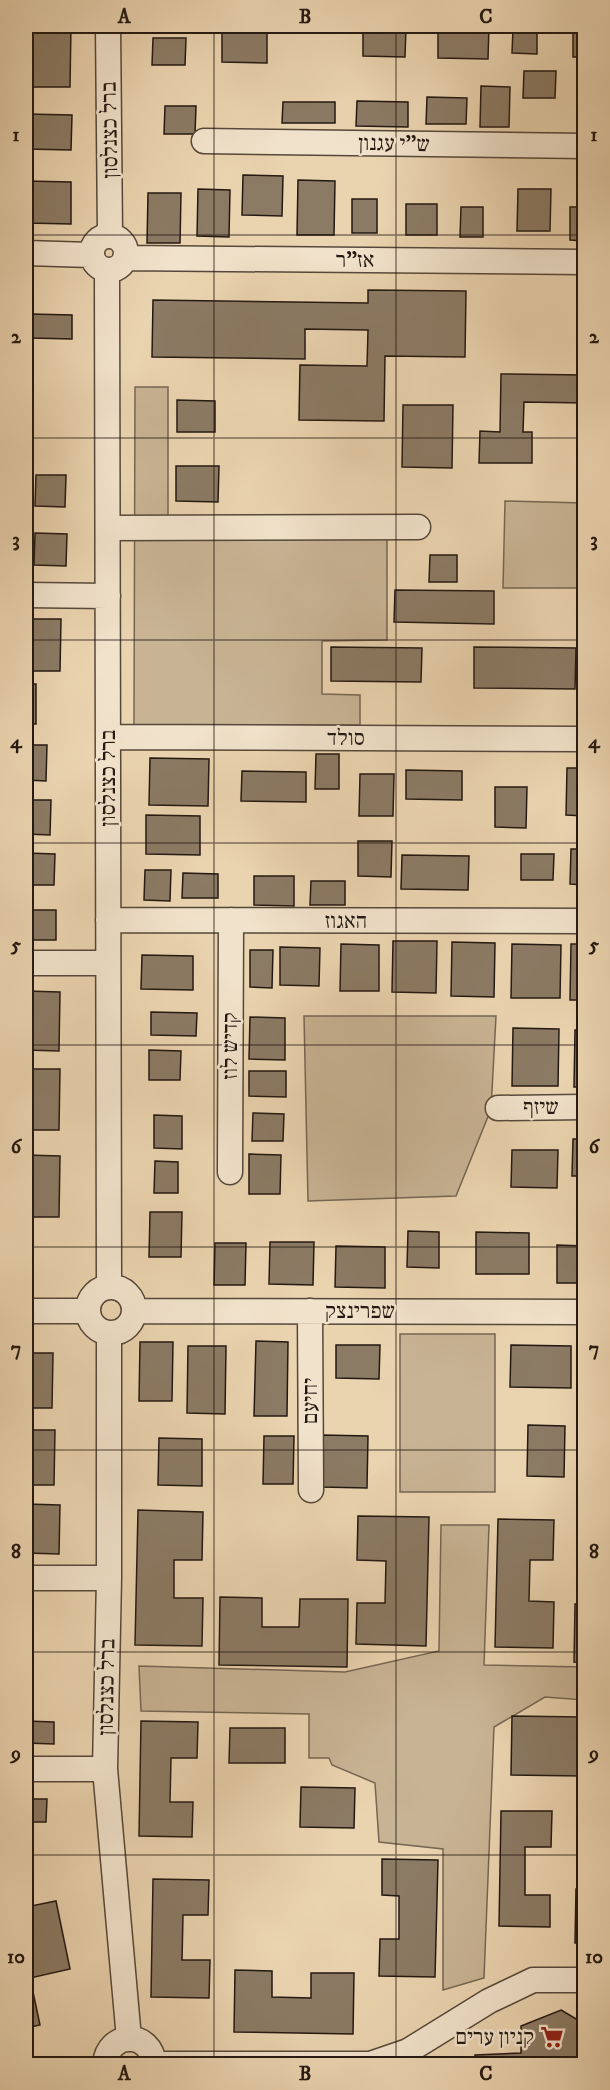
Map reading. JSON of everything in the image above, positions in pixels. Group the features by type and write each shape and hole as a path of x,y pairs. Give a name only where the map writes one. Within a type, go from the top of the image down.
{"street":[{"name":"ברל כצנלסון","path":"108,26 110,235 120,239 126,248 108,261 109,1287"},
{"name":"ש\"י עגנון","path":"204,141 585,146"},
{"name":"אז\"ר","path":"26,253 108,261 585,262"},
{"path":"108,528 418,526"},
{"path":"26,595 108,596"},
{"name":"סולד","path":"108,737 585,739"},
{"name":"האגוז","path":"108,920 585,921"},
{"name":"קדיש לוז","path":"230,1172 231,920"},
{"path":"26,963 108,963"},
{"name":"שיזף","path":"498,1108 585,1107"},
{"path":"109,1287 124,1290 130,1296 135,1311 130,1324 124,1330 109,1334 94,1326 88,1311 94,1294 109,1287"},
{"path":"26,1311 88,1311"},
{"name":"שפרינצק","path":"135,1311 585,1312"},
{"name":"יחיעם","path":"309,1311 311,1490"},
{"name":"ברל כצנלסון","path":"109,1334 109,1578 105,1769 129,2038"},
{"path":"26,1578 109,1578"},
{"path":"26,1769 105,1769"},
{"path":"105,2064 109,2050 114,2044 129,2038 137,2040 150,2049 154,2064 370,2064 408,2051 489,2001 533,1980 585,1980"}],"shaded area":[{"path":"135,387 168,387 168,535 387,535 387,640 322,641 322,694 360,695 360,725 134,725"},
{"path":"505,501 584,503 584,588 503,588"},
{"path":"304,1016 496,1016 491,1109 456,1196 308,1201"},
{"path":"400,1334 495,1334 495,1492 400,1492"},
{"path":"441,1525 489,1525 484,1665 584,1667 584,1700 545,1697 494,1727 484,1978 443,1990 443,1849 379,1842 375,1783 332,1765 329,1758 309,1758 309,1714 141,1711 139,1666 345,1672 439,1651"}],"building":[{"path":"30,26 71,26 70,87 28,87"},
{"path":"222,26 267,26 267,63 222,62"},
{"path":"363,26 406,27 405,57 363,56"},
{"path":"438,26 489,26 488,59 438,58"},
{"path":"513,29 537,29 537,54 512,53"},
{"path":"573,29 584,29 584,57 573,57"},
{"path":"153,38 186,38 185,65 152,65"},
{"path":"524,71 556,71 555,98 523,98"},
{"path":"481,86 510,87 509,127 480,127"},
{"path":"427,97 467,98 466,124 426,124"},
{"path":"357,101 408,102 408,127 356,126"},
{"path":"283,102 335,102 335,123 282,123"},
{"path":"165,106 196,106 195,134 164,134"},
{"path":"26,114 72,115 71,150 26,149"},
{"path":"243,175 283,176 282,216 242,215"},
{"path":"298,180 335,181 334,235 297,235"},
{"path":"26,181 71,182 71,224 26,223"},
{"path":"198,189 230,190 229,237 197,236"},
{"path":"518,189 551,189 550,231 517,231"},
{"path":"148,193 181,193 180,243 147,243"},
{"path":"352,199 377,199 377,233 352,233"},
{"path":"406,204 437,204 437,235 406,235"},
{"path":"461,207 483,207 483,237 460,237"},
{"path":"570,207 584,207 584,241 570,240"},
{"path":"368,290 466,291 465,357 385,356 384,421 299,420 300,365 367,366 368,330 305,329 305,359 152,357 153,300 368,303"},
{"path":"31,314 72,315 72,339 30,338"},
{"path":"26,363 33,363 32,396 26,396"},
{"path":"501,374 584,375 584,403 524,402 523,432 532,432 532,463 479,463 480,431 500,432"},
{"path":"177,400 215,401 215,432 177,432"},
{"path":"403,405 453,405 452,468 402,467"},
{"path":"176,466 219,466 218,502 176,501"},
{"path":"36,475 66,475 65,507 35,506"},
{"path":"35,533 67,534 66,566 34,565"},
{"path":"430,555 457,555 457,582 429,582"},
{"path":"395,590 494,591 494,624 394,622"},
{"path":"26,619 61,619 60,671 26,671"},
{"path":"331,647 422,648 421,682 331,681"},
{"path":"474,647 576,648 575,689 474,688"},
{"path":"26,684 36,684 36,724 26,724"},
{"path":"26,745 47,745 46,781 26,780"},
{"path":"316,754 339,754 339,789 315,789"},
{"path":"150,758 209,759 208,806 149,805"},
{"path":"567,768 584,768 584,816 566,815"},
{"path":"406,770 462,771 462,800 406,799"},
{"path":"242,771 306,772 306,802 241,801"},
{"path":"360,774 394,774 393,816 359,816"},
{"path":"495,787 527,787 526,828 495,827"},
{"path":"26,800 51,800 50,835 26,834"},
{"path":"146,815 200,816 200,855 146,854"},
{"path":"358,841 392,841 391,877 358,876"},
{"path":"571,849 584,849 584,885 570,884"},
{"path":"26,853 55,854 54,885 26,885"},
{"path":"521,854 554,854 553,880 521,880"},
{"path":"402,855 469,856 468,890 401,889"},
{"path":"145,870 171,870 170,901 144,900"},
{"path":"183,873 218,874 218,898 182,898"},
{"path":"254,876 294,876 294,906 254,905"},
{"path":"311,881 345,881 345,905 310,905"},
{"path":"26,910 56,910 56,940 26,940"},
{"path":"393,941 437,941 436,993 392,992"},
{"path":"452,942 495,943 494,997 451,996"},
{"path":"341,944 379,945 379,991 340,991"},
{"path":"512,944 561,945 560,998 511,998"},
{"path":"571,944 584,944 584,1000 570,1000"},
{"path":"280,947 320,948 319,986 280,985"},
{"path":"250,950 273,950 272,988 250,987"},
{"path":"142,955 193,956 193,990 141,989"},
{"path":"26,991 60,992 59,1051 26,1050"},
{"path":"151,1012 197,1013 196,1036 151,1035"},
{"path":"250,1017 285,1018 285,1060 249,1059"},
{"path":"513,1028 559,1029 558,1086 512,1086"},
{"path":"575,1030 584,1031 584,1087 574,1087"},
{"path":"149,1050 181,1051 180,1080 149,1080"},
{"path":"26,1069 60,1069 59,1130 26,1130"},
{"path":"249,1071 286,1071 286,1097 249,1096"},
{"path":"253,1113 284,1114 283,1141 252,1141"},
{"path":"154,1115 182,1116 182,1149 154,1148"},
{"path":"573,1139 584,1139 584,1176 572,1176"},
{"path":"512,1150 558,1150 557,1188 511,1187"},
{"path":"249,1154 281,1155 280,1194 249,1194"},
{"path":"26,1155 60,1156 59,1217 26,1217"},
{"path":"155,1161 178,1162 178,1193 154,1193"},
{"path":"150,1212 182,1212 181,1257 149,1257"},
{"path":"408,1231 439,1232 439,1268 407,1267"},
{"path":"476,1232 529,1233 529,1274 476,1274"},
{"path":"270,1242 314,1242 313,1285 269,1284"},
{"path":"215,1243 246,1243 245,1285 214,1285"},
{"path":"557,1245 584,1246 584,1283 557,1283"},
{"path":"336,1246 385,1247 385,1288 335,1287"},
{"path":"256,1341 288,1342 287,1416 254,1416"},
{"path":"140,1342 173,1342 172,1401 139,1401"},
{"path":"336,1345 380,1345 379,1379 336,1378"},
{"path":"511,1345 571,1346 571,1388 510,1387"},
{"path":"188,1346 226,1346 225,1414 187,1413"},
{"path":"26,1353 53,1353 52,1408 26,1408"},
{"path":"528,1425 565,1426 564,1477 527,1476"},
{"path":"26,1430 55,1430 54,1485 26,1485"},
{"path":"322,1435 368,1436 367,1488 321,1487"},
{"path":"264,1436 294,1436 293,1484 263,1484"},
{"path":"159,1438 202,1439 202,1486 158,1485"},
{"path":"26,1504 60,1505 59,1554 26,1553"},
{"path":"138,1510 203,1512 202,1560 174,1560 174,1598 203,1598 202,1646 135,1645"},
{"path":"358,1516 429,1517 426,1646 356,1644 357,1603 385,1603 386,1561 357,1560"},
{"path":"498,1519 554,1520 553,1560 530,1560 529,1601 554,1602 553,1648 495,1647"},
{"path":"220,1597 262,1598 262,1627 299,1627 300,1599 348,1599 347,1667 219,1665"},
{"path":"575,1604 584,1604 584,1663 574,1662"},
{"path":"512,1716 582,1717 581,1776 511,1775"},
{"path":"26,1721 54,1722 54,1744 26,1743"},
{"path":"141,1721 198,1722 197,1758 171,1758 170,1802 193,1802 192,1837 139,1836"},
{"path":"230,1728 285,1728 285,1763 229,1763"},
{"path":"301,1787 355,1788 354,1828 300,1827"},
{"path":"26,1799 47,1799 46,1822 26,1822"},
{"path":"501,1811 552,1811 551,1847 525,1847 525,1895 550,1895 550,1927 499,1926"},
{"path":"382,1859 438,1860 435,1977 379,1976 380,1939 399,1939 399,1896 382,1895"},
{"path":"153,1879 209,1880 208,1915 183,1915 182,1960 210,1960 209,1998 151,1997"},
{"path":"576,1889 584,1889 584,1943 575,1943"},
{"path":"56,1901 70,1969 30,1978 40,2025 26,2028 26,1907"},
{"path":"235,1970 272,1971 272,1997 311,1998 311,1973 354,1973 353,2034 234,2032"},
{"name":"קניון ערים","path":"561,2010 583,2023 584,2064 474,2064 475,2055 521,2053 521,2026"}],"place":[{"name":"קניון ערים","path":"552,2037"}]}
